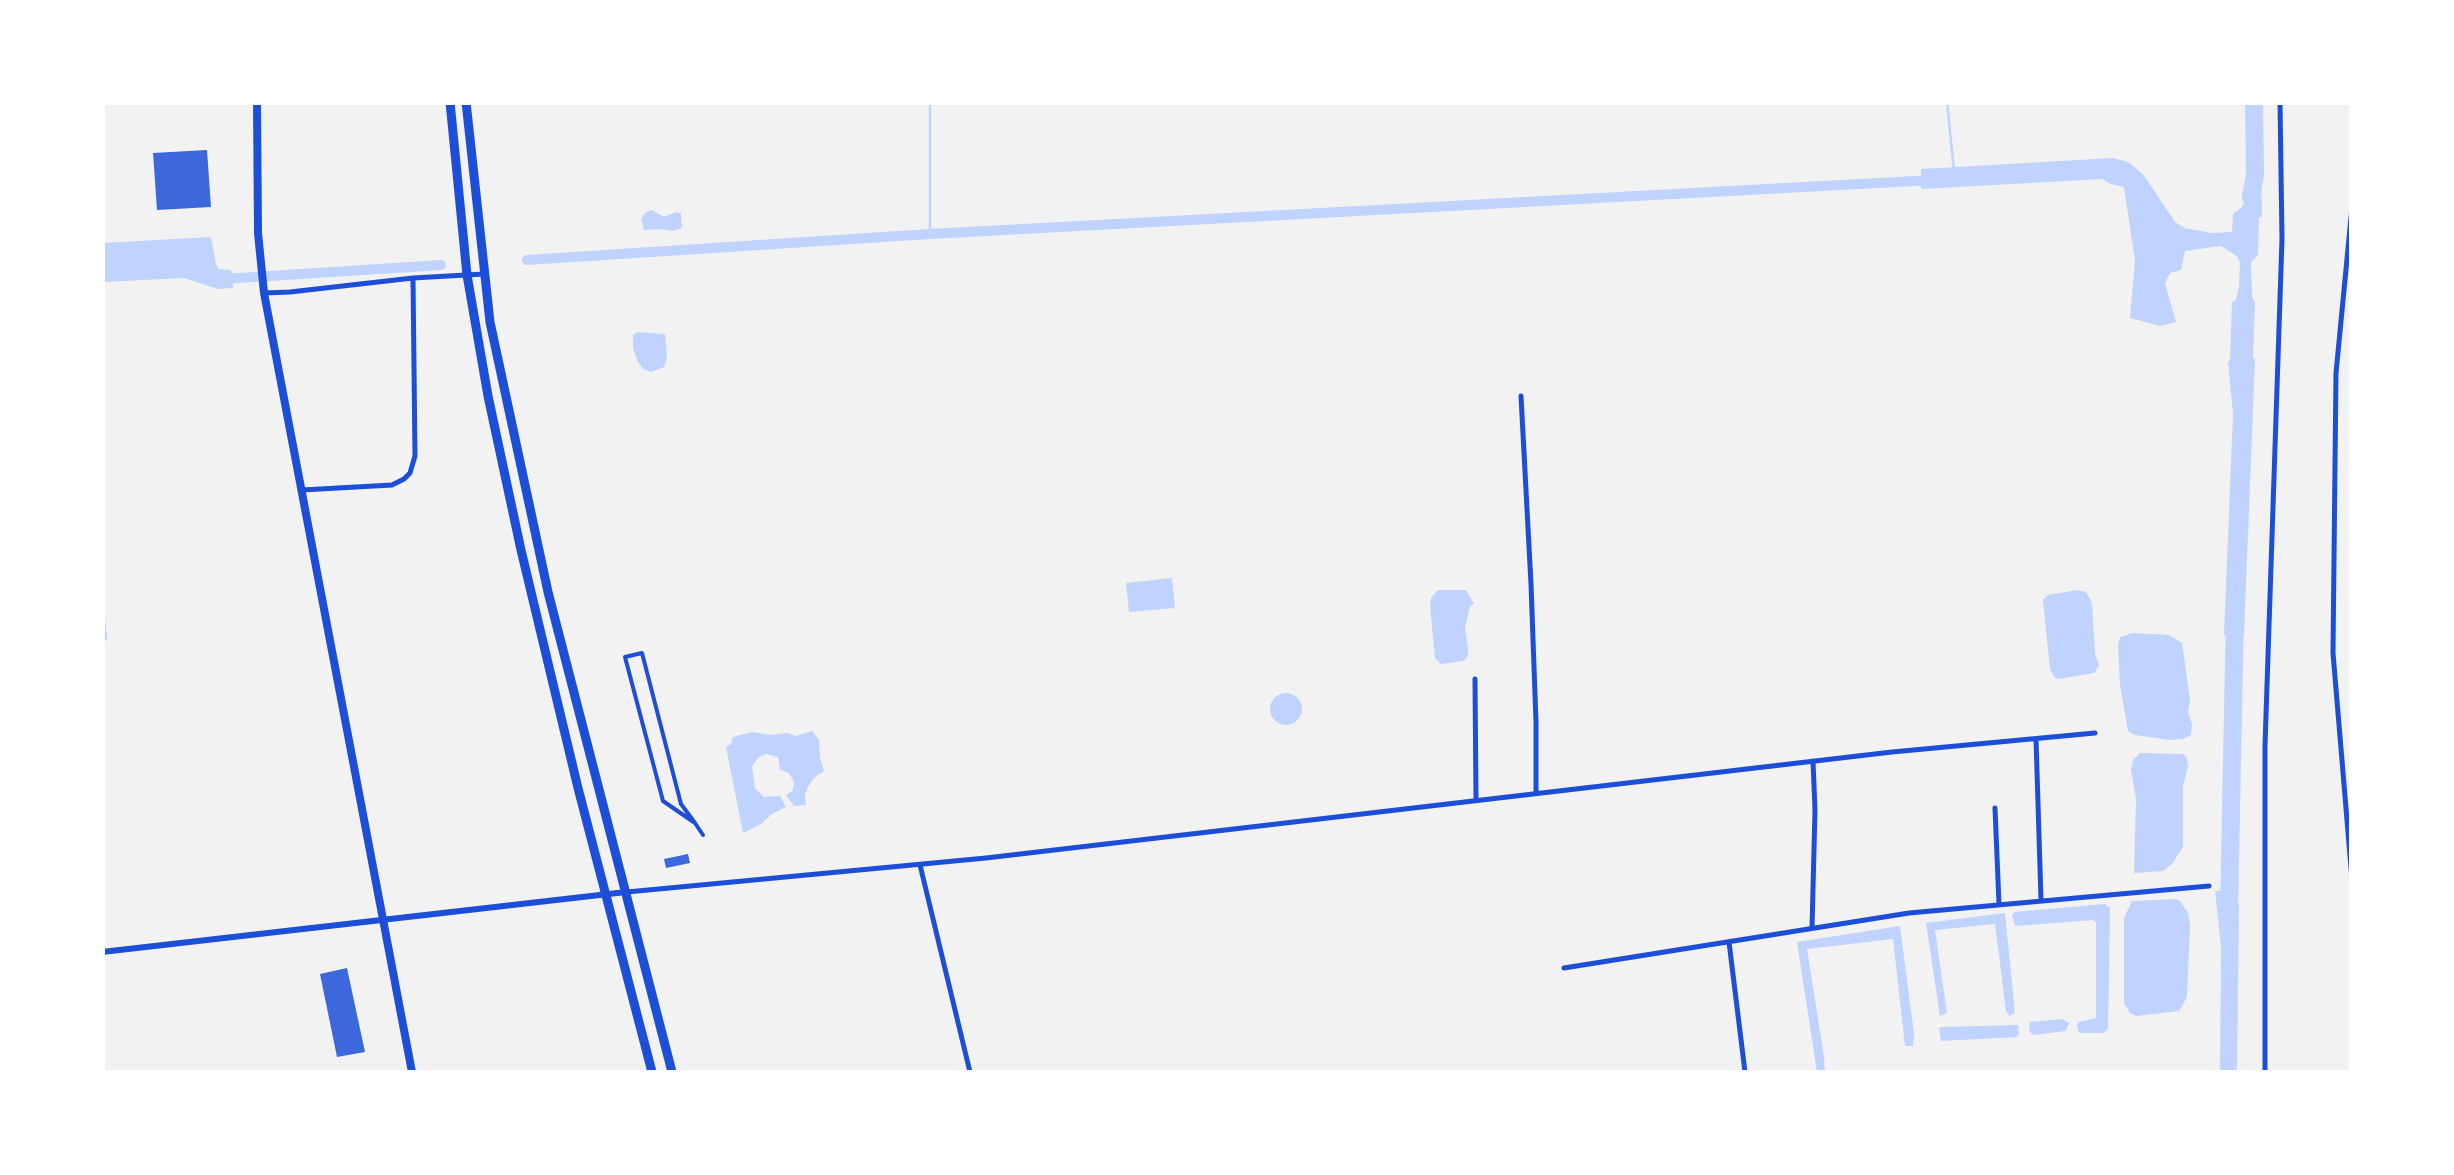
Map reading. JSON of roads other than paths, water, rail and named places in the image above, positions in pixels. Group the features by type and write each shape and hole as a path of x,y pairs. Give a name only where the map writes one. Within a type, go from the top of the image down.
{"main road":[{"path":"257,102 258,233 264,290 412,1072"},
{"path":"450,102 466,275 488,396 578,788 652,1072"},
{"path":"466,102 490,322 548,592 672,1072"}],"street":[{"path":"2265,1072 2265,745 2282,239 2280,102"},
{"path":"2352,207 2336,373 2334,644 2352,880"},
{"path":"264,290 290,292 484,274"},
{"path":"301,490 392,485 410,473 415,456 413,278"},
{"path":"1520,396 1530,564 1536,792"},
{"path":"695,823 663,801 625,657 642,653 681,804 704,835"},
{"path":"1475,679 1476,800"},
{"path":"102,952 2095,733"},
{"path":"2036,738 2041,900"},
{"path":"1812,929 1813,761"},
{"path":"1995,808 1999,904"},
{"path":"920,865 970,1072"},
{"path":"1564,968 1909,914 2209,886"},
{"path":"1729,942 1745,1072"}],"water":[{"path":"2113,158 2128,162 2143,174 2175,222 2212,233 2232,232 2233,214 2249,193 2249,173 2261,173 2258,255 2251,262 2255,359 2244,635 2224,635 2233,414 2228,362 2232,302 2239,287 2237,256 2221,246 2185,251 2181,270 2170,273 2165,283 2176,322 2160,326 2130,318 2135,261 2124,187 2102,179 1921,189 1921,169"},
{"path":"652,210 664,217 681,213 682,228 644,230 641,219"},
{"path":"211,237 216,264 219,269 231,270 233,288 218,289 184,278 103,282 103,243"},
{"path":"665,334 664,367 651,372 643,369 633,348 633,335"},
{"path":"1172,578 1175,608 1129,612 1126,583"},
{"path":"1438,590 1466,590 1474,604 1470,606 1465,628 1468,655 1464,661 1441,664 1435,658 1430,606"},
{"path":"2086,592 2092,603 2099,666 2094,673 2059,679 2050,669 2043,600 2048,595"},
{"path":"2133,633 2169,635 2182,643 2191,735 2169,740 2128,731 2118,646 2120,637"},
{"path":"1286,693 1297,698 1302,709 1297,720 1286,725 1275,720 1270,709 1275,698"},
{"path":"812,731 819,740 824,771 808,787 806,805 794,806 786,795 793,790 794,782 789,773 780,770 778,757 759,757 752,766 755,788 764,797 780,796 786,807 743,833 726,747 733,737 752,732 795,736"},
{"path":"2140,753 2184,754 2187,759 2183,847 2163,871 2134,873 2136,799 2131,770"},
{"path":"2235,889 2239,906 2237,1072 2220,1072 2221,946 2215,891"},
{"path":"2176,899 2188,913 2190,926 2187,997 2179,1011 2136,1016 2124,1003 2124,918 2132,901"},
{"path":"2105,904 2110,908 2108,1029 2104,1033 2079,1033 2079,1022 2096,1018 2096,922 2015,926 2012,915"},
{"path":"2005,913 2015,1013 2009,1016 2006,1011 1995,924 1935,930 1947,1013 1940,1016 1926,923"},
{"path":"1900,926 1913,1046 1905,1046 1893,939 1807,949 1824,1057 1825,1072 1817,1072 1797,942"},
{"path":"2063,1019 2069,1023 2066,1031 2033,1035 2029,1031 2030,1022"},
{"path":"2018,1025 2017,1037 1941,1041 1939,1028 1942,1027"}],"waterway":[{"path":"930,102 930,234"},
{"path":"1947,102 1954,171"},
{"path":"2251,197 2255,175 2254,102"},
{"path":"527,260 930,234 1934,180"},
{"path":"223,279 441,265"},
{"path":"102,602 106,639"},
{"path":"2229,911 2235,612"}]}
